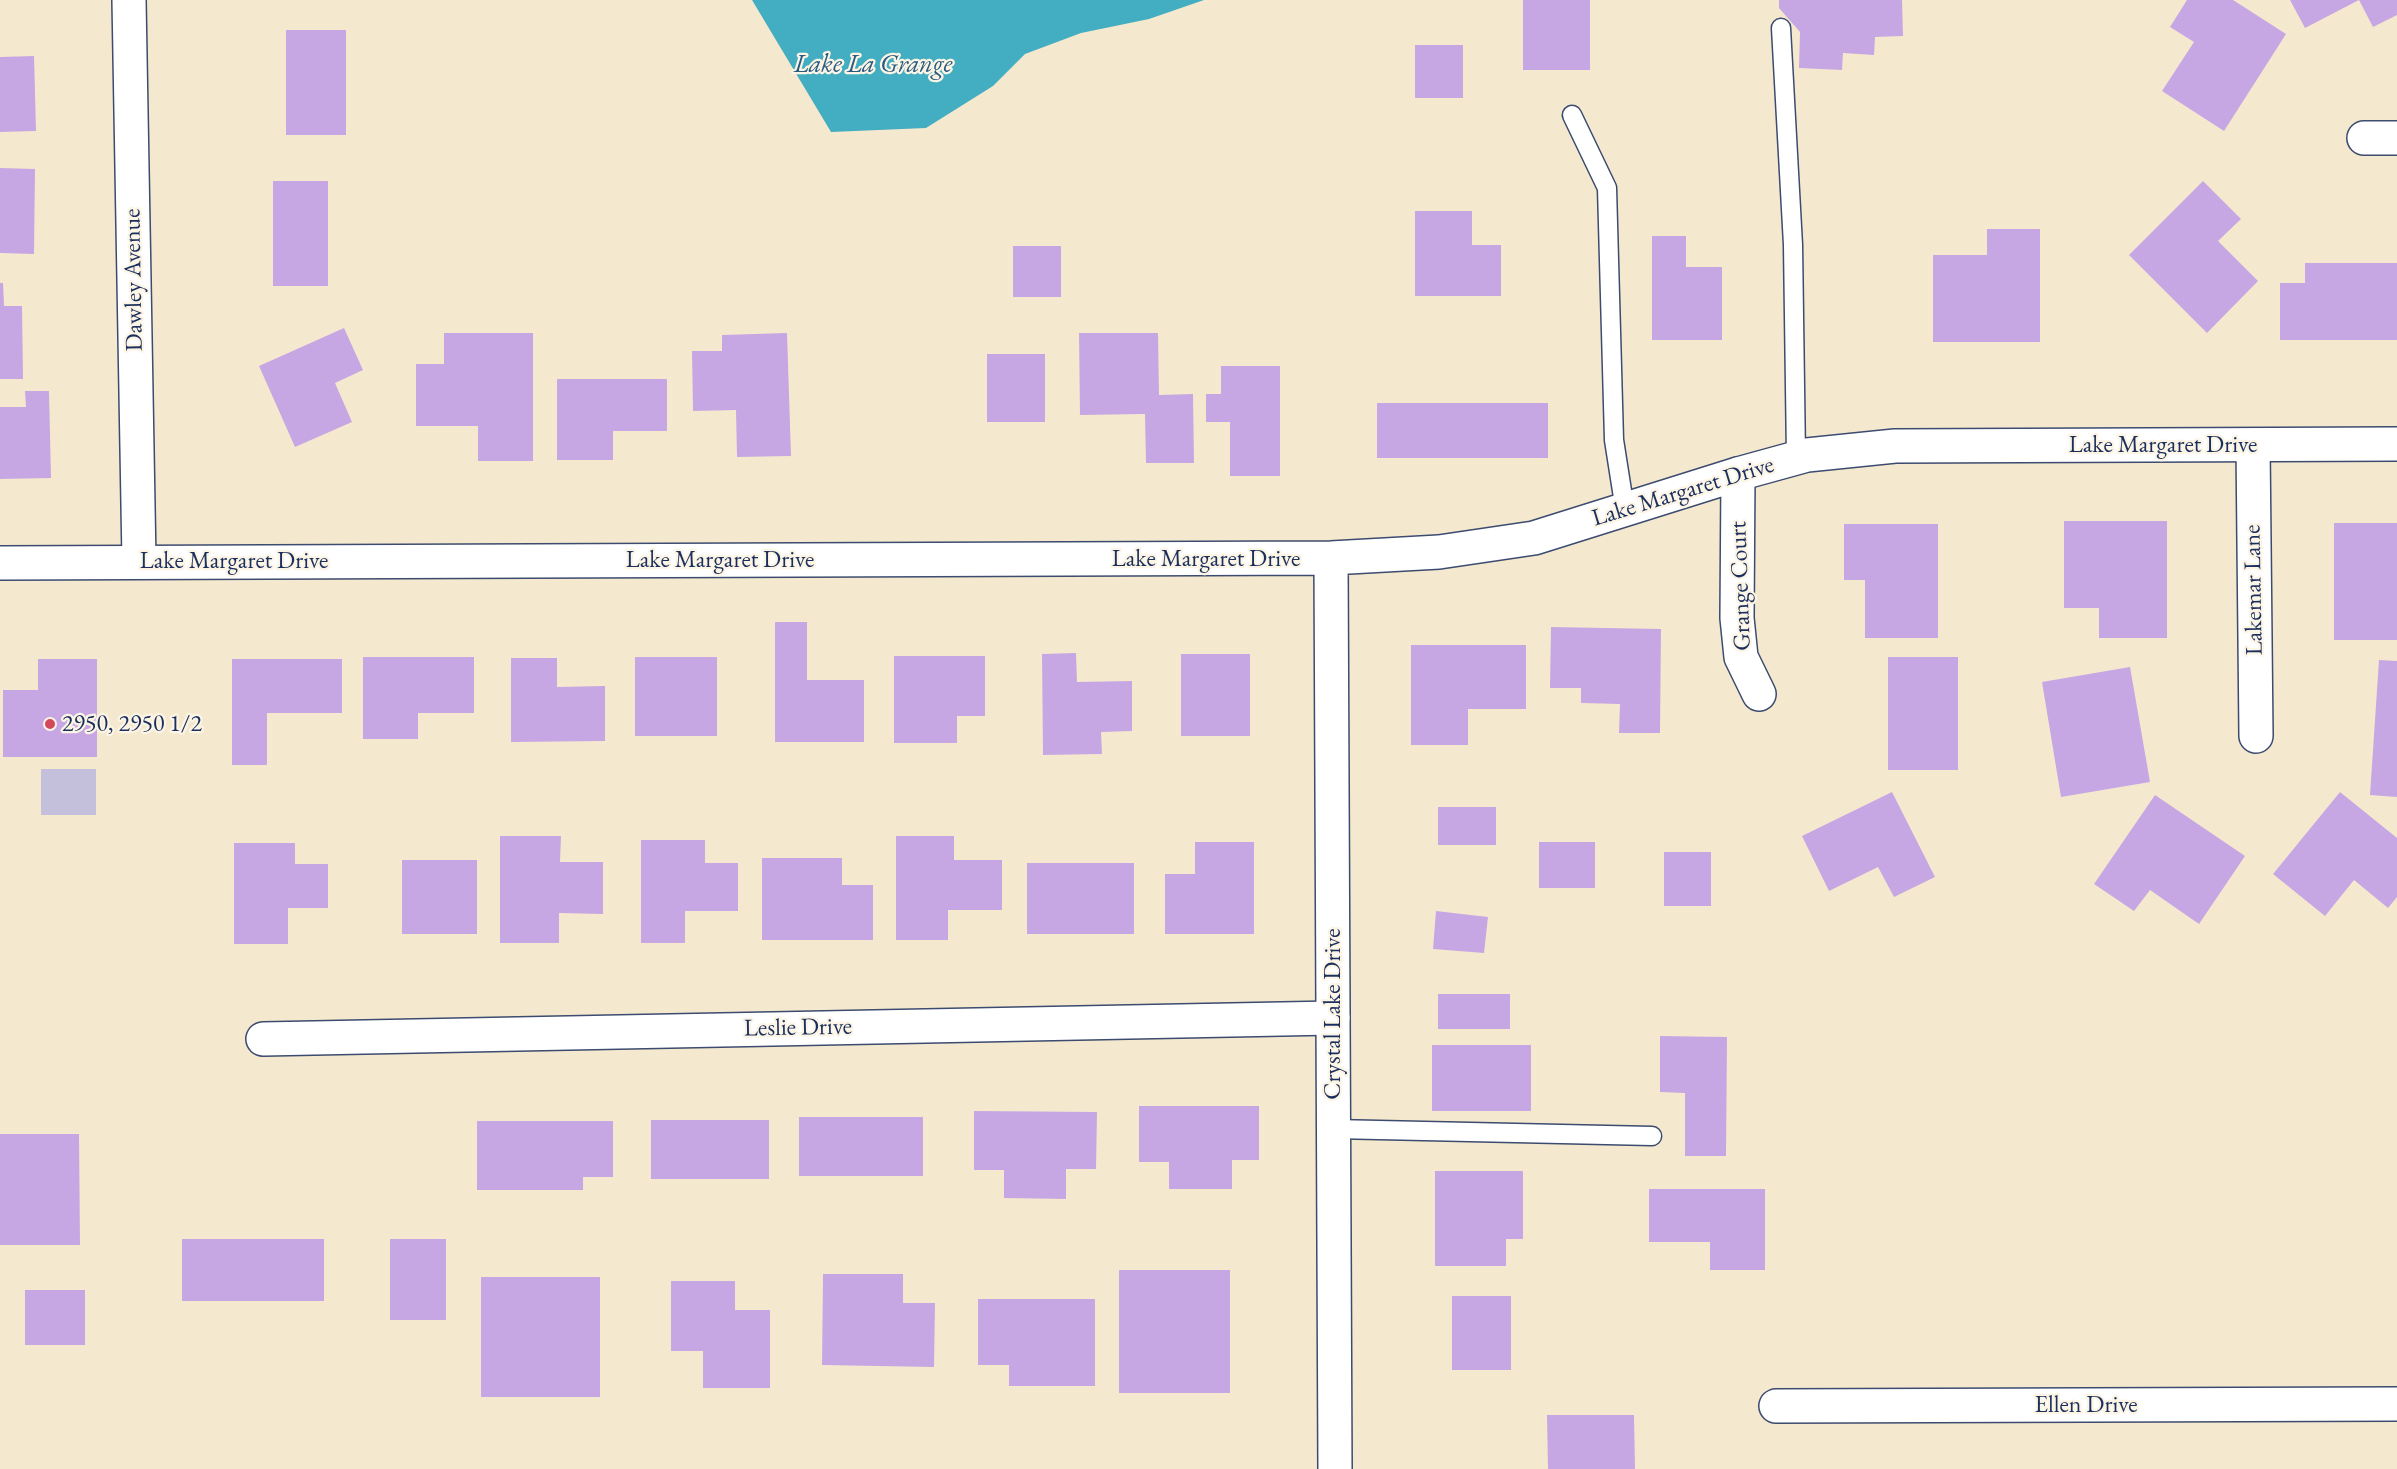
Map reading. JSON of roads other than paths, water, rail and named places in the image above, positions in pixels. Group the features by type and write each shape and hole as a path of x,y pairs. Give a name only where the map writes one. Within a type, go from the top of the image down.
{"street":[{"name":"Dawley Avenue","path":"129,0 140,561"},
{"path":"2364,138 2397,138"},
{"name":"Lake Margaret Drive","path":"0,563 1331,558 1439,552 1534,538 1796,458 1895,446 2397,444"},
{"name":"Lakemar Lane","path":"2253,445 2256,736"},
{"name":"Grange Court","path":"1738,474 1737,618 1741,657 1760,694"},
{"name":"Crystal Lake Drive","path":"1331,558 1335,1469"},
{"name":"Leslie Drive","path":"263,1039 1333,1018"},
{"name":"Ellen Drive","path":"1776,1406 2397,1404"}],"lane":[{"path":"1781,28 1793,245 1796,458"},
{"path":"1572,115 1607,188 1614,440 1625,510"},
{"path":"1333,1129 1652,1136"}],"water":[{"name":"Lake La Grange","path":"752,0 1204,0 1149,19 1081,33 1025,54 993,86 926,128 831,132"}],"place":[{"name":"2950, 2950 1/2","path":"50,724"}]}
